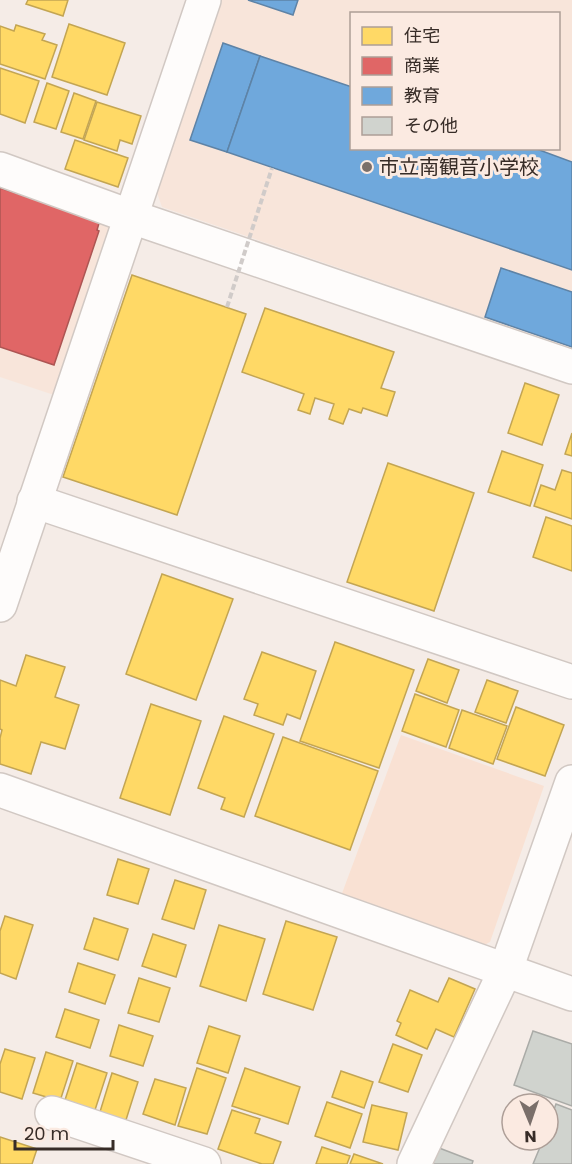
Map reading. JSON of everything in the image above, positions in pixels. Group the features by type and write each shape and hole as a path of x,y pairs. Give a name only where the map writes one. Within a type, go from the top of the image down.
{"street":[{"path":"0,605 204,0"},
{"path":"0,169 132,217 572,367"},
{"path":"34,501 572,682"},
{"path":"414,1164 506,969 572,782"},
{"path":"0,789 572,994"},
{"path":"52,1113 204,1164"}],"path":[{"path":"227,307 272,168"}],"shaded area":[{"name":"市立南観音小学校","path":"217,0 572,0 572,348 162,207 155,187"},
{"path":"0,177 118,216 57,396 0,377"},
{"path":"401,735 544,786 490,942 482,946 341,896"}],"building: 住宅":[{"path":"28,0 68,0 63,16 26,4"},
{"path":"69,24 125,43 107,95 52,77"},
{"path":"16,25 45,34 42,40 57,45 45,79 0,64 0,26 14,31"},
{"path":"0,68 39,81 25,123 0,114"},
{"path":"47,83 69,91 56,129 34,122"},
{"path":"74,93 96,101 83,139 61,132"},
{"path":"97,102 141,116 132,144 120,140 117,151 84,140"},
{"path":"75,140 128,158 118,187 65,169"},
{"path":"132,275 246,314 177,515 63,477"},
{"path":"265,308 394,352 381,388 395,392 387,416 363,408 361,413 349,409 343,424 329,419 334,404 315,398 310,414 298,410 304,394 242,372"},
{"path":"525,383 559,395 542,445 508,433"},
{"path":"572,433 572,456 565,454"},
{"path":"502,451 543,465 530,506 488,492"},
{"path":"388,463 474,493 434,611 347,582"},
{"path":"562,470 572,473 572,519 534,506 541,485 555,490"},
{"path":"546,517 572,526 572,571 533,557"},
{"path":"162,574 233,599 196,700 126,674"},
{"path":"335,642 414,670 379,768 300,741"},
{"path":"262,652 316,671 300,719 287,714 283,725 254,715 258,704 244,699"},
{"path":"26,655 65,667 55,697 79,705 65,749 41,742 31,774 0,764 2,730 0,729 0,680 16,686"},
{"path":"428,659 459,670 447,703 416,691"},
{"path":"487,680 518,691 506,723 475,712"},
{"path":"415,694 459,710 446,747 402,731"},
{"path":"151,704 201,721 170,815 120,798"},
{"path":"516,707 564,725 545,776 497,759"},
{"path":"462,710 507,726 493,764 449,748"},
{"path":"224,716 274,734 244,817 221,809 225,798 198,788"},
{"path":"283,737 378,771 350,850 255,816"},
{"path":"118,859 149,869 138,904 107,895"},
{"path":"175,880 206,890 194,929 162,919"},
{"path":"5,916 33,925 16,979 0,973 0,931"},
{"path":"94,918 128,929 118,960 84,949"},
{"path":"286,921 337,937 313,1010 263,994"},
{"path":"219,925 265,939 246,1001 200,986"},
{"path":"153,934 186,945 176,977 142,966"},
{"path":"78,963 115,975 105,1004 69,992"},
{"path":"139,978 170,988 159,1022 128,1013"},
{"path":"449,978 475,989 454,1037 436,1029 427,1049 396,1035 401,1023 397,1021 410,990 438,1002"},
{"path":"65,1009 99,1020 90,1048 56,1037"},
{"path":"119,1025 153,1036 143,1066 110,1056"},
{"path":"209,1026 240,1036 228,1073 197,1063"},
{"path":"393,1044 422,1055 408,1092 379,1082"},
{"path":"5,1049 35,1058 22,1099 0,1092 0,1064"},
{"path":"46,1052 73,1061 60,1101 33,1093"},
{"path":"77,1063 107,1073 94,1113 64,1103"},
{"path":"197,1068 226,1078 207,1134 178,1126"},
{"path":"245,1068 300,1087 288,1124 232,1106"},
{"path":"341,1071 373,1082 364,1108 332,1097"},
{"path":"112,1073 138,1082 125,1123 99,1115"},
{"path":"155,1079 186,1088 175,1125 143,1114"},
{"path":"327,1102 362,1114 350,1148 315,1136"},
{"path":"372,1105 407,1113 398,1150 363,1142"},
{"path":"232,1110 260,1119 255,1133 281,1142 273,1164 262,1164 218,1149"},
{"path":"0,1137 37,1149 32,1164 0,1164"},
{"path":"322,1147 350,1156 347,1164 316,1164"},
{"path":"354,1154 383,1164 350,1164"}],"building: 商業":[{"path":"0,188 100,220 97,230 99,231 54,365 0,347"}],"building: 教育":[{"path":"248,0 298,0 293,15"},
{"path":"223,43 260,56 227,152 190,140"},
{"path":"260,56 350,86 350,150 539,150 572,162 572,270 227,152"},
{"path":"501,268 572,292 572,347 485,317"}],"building: その他":[{"path":"533,1031 572,1044 572,1106 560,1102 560,1092 533,1092 514,1085"},
{"path":"560,1106 572,1110 572,1164 533,1164 538,1152 560,1152"},
{"path":"434,1146 473,1161 472,1164 427,1164"}],"place":[{"name":"市立南観音小学校","path":"367,167"}]}
